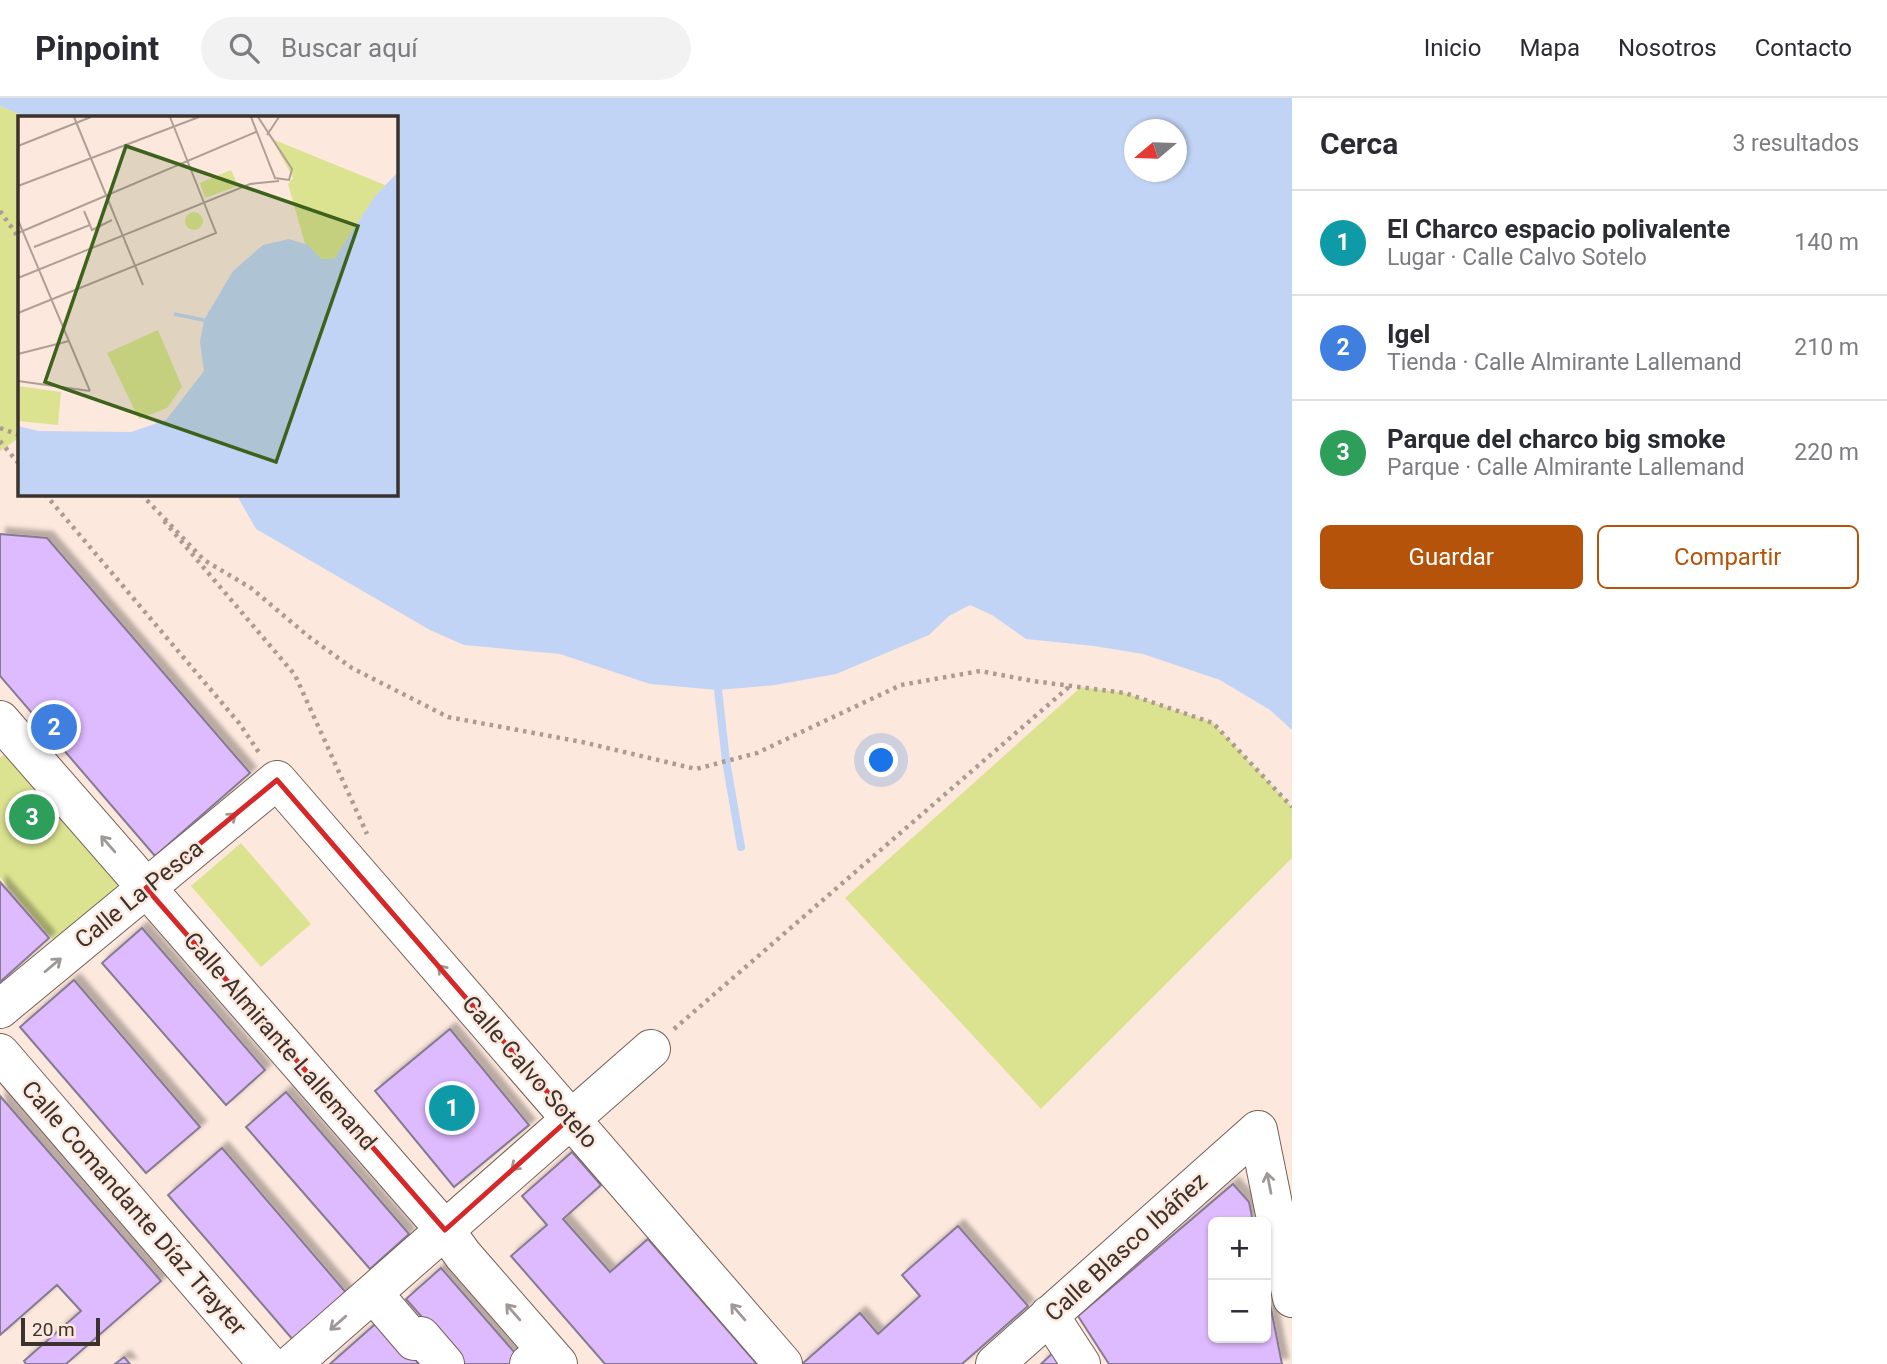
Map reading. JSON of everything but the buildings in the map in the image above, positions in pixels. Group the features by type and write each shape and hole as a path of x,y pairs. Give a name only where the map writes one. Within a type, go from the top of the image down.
{"street":[{"name":"Calle Almirante Lallemand","path":"0,720 445,1230 539,1364"},
{"name":"Calle La Pesca","path":"0,1009 277,780"},
{"name":"Calle Calvo Sotelo","path":"277,780 783,1364"},
{"path":"292,1364 651,1049"},
{"name":"Calle Comandante Díaz Trayter","path":"0,1053 268,1364"},
{"name":"Calle Blasco Ibáñez","path":"995,1364 1258,1130 1292,1298"},
{"path":"384,1306 414,1341 421,1336 445,1364"},
{"path":"1049,1315 1081,1364"}],"path":[{"path":"0,211 18,237"},
{"path":"0,428 18,435"},
{"path":"0,441 18,463"},
{"path":"46,495 239,723 277,780"},
{"path":"142,495 204,560 251,588 308,636 352,668 448,717 582,742 696,769 757,752 901,685 980,671 1033,681 1125,692 1213,723 1292,807"},
{"path":"142,495 295,675 368,836"},
{"path":"651,1049 1070,685"}],"highlighted area":[{"path":"277,780 570,1118 445,1230 146,888"}],"green space":[{"path":"0,106 24,116 18,116 18,439 0,451"},
{"path":"1081,687 1125,693 1213,723 1292,807 1292,858 1041,1109 845,898"},
{"path":"8,751 123,888 55,942 0,877 0,758"},
{"path":"241,843 311,924 261,967 191,886"}],"water":[{"path":"0,98 1292,98 1292,730 1270,710 1220,680 1143,654 1026,639 992,615 970,605 949,616 929,635 836,674 775,685 718,690 650,684 560,654 464,645 430,630 256,529 237,495 397,495 397,116 24,116 0,106"}],"waterway":[{"path":"718,690 726,761 741,847"}],"place":[{"name":"Igel","path":"54,727"},
{"name":"Parque del charco big smoke","path":"32,817"},
{"name":"El Charco espacio polivalente","path":"452,1108"}]}
